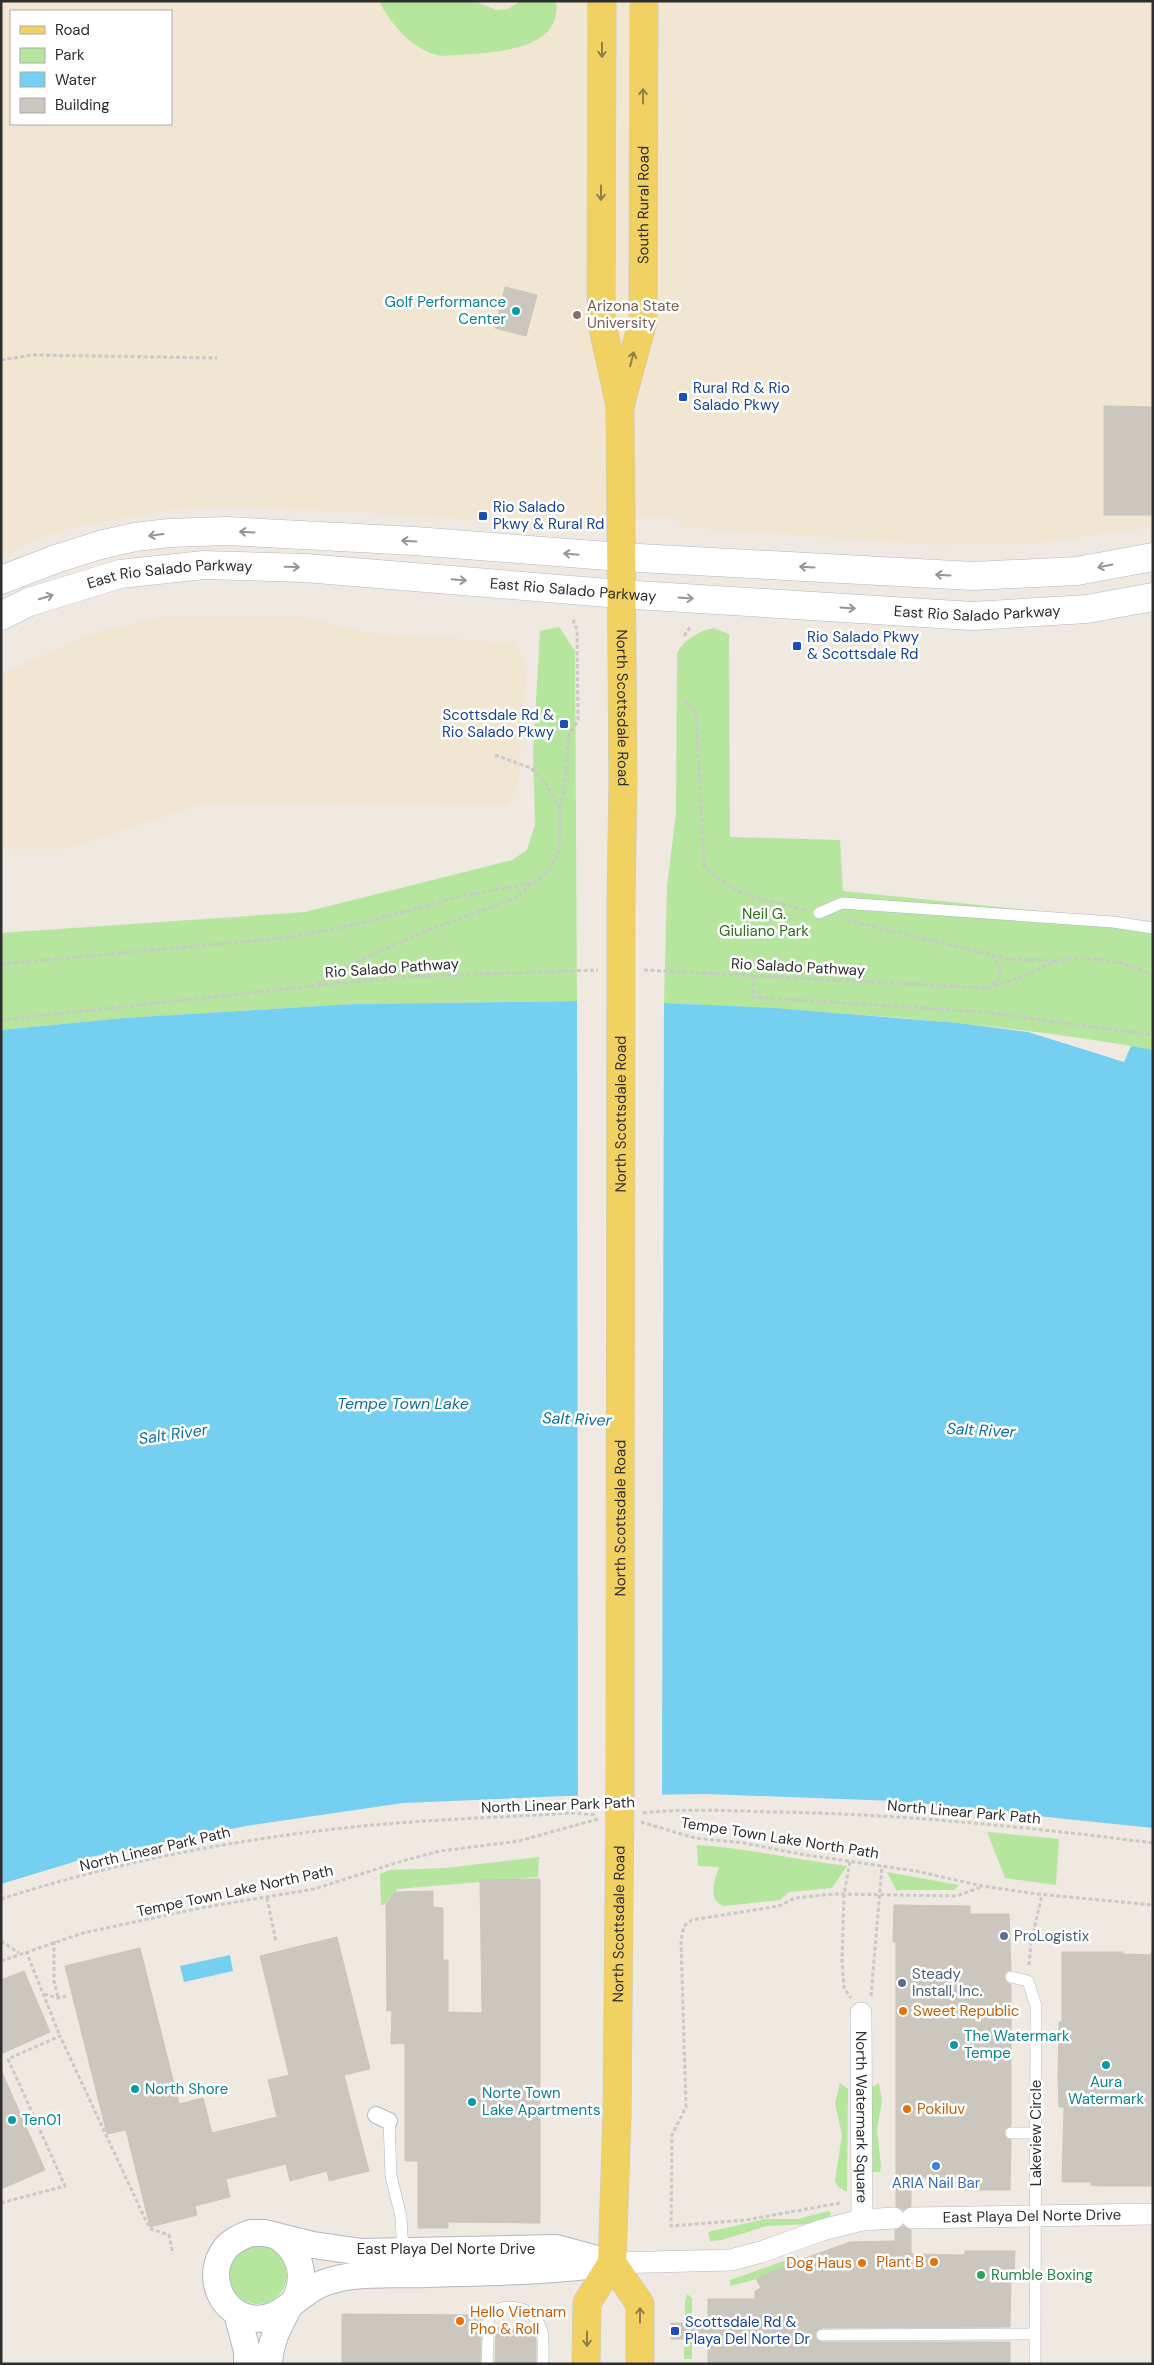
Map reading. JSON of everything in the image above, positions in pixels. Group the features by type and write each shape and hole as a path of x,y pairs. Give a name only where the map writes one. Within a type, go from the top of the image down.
{"main road":[{"name":"South Rural Road","path":"602,1 601,319 620,406 620,594"},
{"name":"South Rural Road","path":"620,406 643,321 644,1"},
{"path":"1,580 100,545 135,537 170,533 226,531 415,541 620,557 972,576 1077,571 1153,557"},
{"name":"East Rio Salado Parkway","path":"1,616 29,602 120,574 204,565 305,568 620,594 972,616 1086,609 1153,597"},
{"name":"North Scottsdale Road","path":"612,2263 617,2116 620,1797 622,773 620,594"},
{"path":"586,2364 587,2303 612,2263 640,2304 640,2364"}],"street":[{"name":"North Watermark Square","path":"861,2013 862,2220"},
{"name":"East Playa Del Norte Drive","path":"612,2263 556,2248 362,2252 313,2245 266,2233 250,2233 237,2239 226,2248 218,2261 216,2276 218,2290 226,2304 237,2313 250,2318 264,2318 278,2314 320,2284 353,2276 556,2271 612,2263 730,2260 761,2252 822,2230 862,2220 1036,2214 1153,2214"},
{"name":"East Playa Del Norte Drive","path":"269,2364 269,2352 276,2331 300,2291 302,2279 301,2266 293,2250 280,2238"},
{"name":"East Playa Del Norte Drive","path":"237,2313 247,2351 247,2364"}],"lane":[{"path":"819,913 842,903 1113,922 1153,928"},
{"path":"1011,1976 1028,1981"},
{"name":"Lakeview Circle","path":"1028,1981 1036,2006 1035,2364"},
{"path":"383,2118 391,2176 401,2216 403,2252"},
{"path":"1011,2133 1036,2133"},
{"path":"487,2364 489,2315 495,2310 514,2306 524,2310 536,2321 542,2331 543,2364"},
{"path":"822,2335 1035,2334"}],"path":[{"path":"1,360 32,355 217,358"},
{"name":"Rio Salado Pathway","path":"315,985 354,963 411,937 515,898 550,870 556,862 560,849 560,808 566,786 568,737 578,720 577,630 572,620"},
{"path":"684,636 691,626"},
{"path":"684,700 696,712 704,867 726,886 746,895 991,956 1007,959 1057,961"},
{"path":"495,755 532,768 544,782 560,808"},
{"path":"1,964 293,937 367,922 462,896 533,883"},
{"path":"987,988 998,980 1001,974 1000,966 991,956"},
{"name":"Rio Salado Pathway","path":"642,970 987,988 1023,977 1057,961 1088,958 1120,963 1143,970 1153,976"},
{"name":"Rio Salado Pathway","path":"315,985 396,977 604,970"},
{"path":"754,976 753,997 983,1012 1153,1035"},
{"path":"1,1020 166,1004 315,985"},
{"name":"North Linear Park Path","path":"641,1813 669,1810 804,1812 932,1819 1153,1843"},
{"name":"North Linear Park Path","path":"1,1899 155,1858 227,1843 328,1829 572,1813 605,1817"},
{"name":"Tempe Town Lake North Path","path":"1,1960 83,1933 200,1908 314,1889 440,1851 527,1839 605,1817"},
{"name":"Tempe Town Lake North Path","path":"635,1820 695,1838 744,1843 850,1862 916,1871 982,1886 1042,1895 1153,1905"},
{"path":"850,1862 844,1894 842,1960 844,1988 861,2013 871,2000 882,1866"},
{"path":"846,2202 746,2220 671,2226 672,2135 686,2107 681,1940 684,1926 692,1920 779,1906 795,1898 844,1894 956,1896 982,1886"},
{"path":"1028,1981 1031,1942 1042,1895"},
{"path":"267,1898 276,1942"},
{"path":"1,1941 20,1954"},
{"path":"54,1941 54,1981 58,1998"},
{"path":"1152,1955 1153,1947"},
{"path":"26,1951 60,2036 146,2221 151,2229 169,2235 173,2254"},
{"path":"43,1994 58,1998 66,1996"},
{"path":"1,2203 65,2186 8,2059 60,2036"}],"shaded area":[{"name":"Arizona State University","path":"1,1 1153,1 1153,527 1036,543 937,545 683,527 673,518 570,520 555,526 362,512 230,507 169,510 74,527 38,539 1,556"},
{"path":"161,617 301,617 369,633 514,643 527,666 518,786 508,806 206,803 67,849 1,849 1,674 93,633"}],"green space":[{"path":"379,1 474,1 496,10 508,9 521,1 556,1 555,19 546,33 533,42 495,52 441,56 421,48 404,36 390,19"},
{"path":"559,627 575,651 577,1001 354,1004 123,1018 1,1030 1,933 305,912 512,860 527,850 535,825 533,752 540,631"},
{"name":"Neil G. Giuliano Park","path":"713,628 729,634 730,837 840,840 843,891 1116,919 1153,926 1153,1050 971,1024 848,1014 664,1003 667,887 676,813 677,654 687,640"},
{"path":"987,1832 1059,1839 1056,1885 1005,1878"},
{"path":"697,1845 847,1866 832,1888 789,1892 780,1900 725,1906 715,1900 713,1890 719,1867 698,1866"},
{"path":"539,1857 538,1877 397,1889 384,1905 381,1905 380,1874 390,1870 445,1868"},
{"path":"887,1872 959,1885 954,1890 896,1890"},
{"path":"840,2083 848,2089 847,2192 838,2187 835,2181 842,2135 835,2103"},
{"path":"879,2083 882,2101 877,2129 881,2166 880,2172 871,2172 872,2087"},
{"path":"828,2211 831,2213 830,2216 811,2224 766,2226 722,2240 710,2241 708,2232 765,2219 798,2219"},
{"path":"258,2246 269,2248 282,2259 287,2275 285,2286 274,2299 258,2304 247,2302 234,2291 229,2275 231,2264 242,2251"},
{"path":"798,2256 800,2262 750,2281 730,2286 730,2280"},
{"path":"687,2294 692,2298 692,2359 684,2359 685,2302"}],"water":[{"name":"Tempe Town Lake","path":"577,1001 774,1008 958,1023 1028,1032 1124,1062 1131,1046 1153,1050 1153,1828 895,1801 706,1794 566,1796 403,1803 246,1826 90,1857 1,1884 1,1030 123,1018 354,1004"},
{"path":"230,1955 233,1971 184,1982 180,1966"}],"pier":[{"path":"577,998 664,1000 662,1797 578,1798"}],"building":[{"name":"Golf Performance Center","path":"505,287 537,295 526,336 495,328"},
{"path":"1104,406 1153,407 1153,515 1104,515"},
{"name":"Norte Town Lake Apartments","path":"540,1879 540,2223 448,2222 448,2228 418,2228 418,2161 405,2161 405,2043 391,2044 392,2010 387,2011 386,1904 395,1892 433,1891 433,1907 443,1908 443,1960 448,1960 448,2012 482,2013 480,1880"},
{"name":"The Watermark Tempe","path":"894,1905 970,1906 970,1914 1009,1914 1011,1970 1006,1972 1004,1976 1006,1982 1011,1985 1011,2126 1005,2129 1004,2133 1007,2139 1011,2140 1010,2190 964,2190 964,2178 911,2178 911,2206 903,2210 896,2206 896,1942 893,1942"},
{"name":"North Shore","path":"337,1937 370,2069 344,2075 369,2171 329,2181 327,2171 290,2181 286,2164 226,2179 230,2197 195,2206 197,2215 150,2227 126,2130 107,2134 65,1966 140,1948 179,2104 203,2098 212,2133 277,2117 268,2080 289,2075 260,1956"},
{"name":"Aura Watermark","path":"1062,1952 1123,1952 1123,1954 1153,1955 1153,2186 1098,2186 1091,2185 1091,2182 1062,2182 1064,2107 1059,2107 1058,2078 1059,2022 1062,2022"},
{"path":"24,1971 50,2032 1,2054 1,1980"},
{"name":"Ten01","path":"1,2070 45,2170 1,2189"},
{"path":"903,2226 911,2230 911,2254 965,2255 965,2251 1015,2251 1014,2278 1011,2278 1010,2327 822,2328 815,2332 816,2339 822,2342 1010,2342 1010,2364 708,2364 708,2339 671,2339 671,2323 708,2323 708,2299 755,2299 755,2291 761,2288 756,2279 792,2263 850,2242 895,2241 895,2230"},
{"path":"342,2314 482,2315 480,2364 342,2364"},
{"path":"496,2328 533,2328 536,2340 536,2364 495,2364"}],"place":[{"name":"Golf Performance Center","path":"516,311"},
{"name":"Arizona State University","path":"577,315"},
{"name":"Rural Rd & Rio Salado Pkwy","path":"683,397"},
{"name":"Rio Salado Pkwy & Rural Rd","path":"483,516"},
{"name":"Rio Salado Pkwy & Scottsdale Rd","path":"797,646"},
{"name":"Scottsdale Rd & Rio Salado Pkwy","path":"564,724"},
{"name":"ProLogistix","path":"1004,1936"},
{"name":"Steady Install, Inc.","path":"902,1983"},
{"name":"Sweet Republic","path":"903,2011"},
{"name":"The Watermark Tempe","path":"954,2045"},
{"name":"Aura Watermark","path":"1106,2065"},
{"name":"North Shore","path":"135,2089"},
{"name":"Norte Town Lake Apartments","path":"472,2102"},
{"name":"Pokiluv","path":"907,2109"},
{"name":"Ten01","path":"12,2120"},
{"name":"ARIA Nail Bar","path":"936,2166"},
{"name":"Plant B","path":"934,2262"},
{"name":"Dog Haus","path":"862,2263"},
{"name":"Rumble Boxing","path":"981,2275"},
{"name":"Hello Vietnam Pho & Roll","path":"460,2321"},
{"name":"Scottsdale Rd & Playa Del Norte Dr","path":"675,2331"}],"water label":[{"name":"Salt River","path":"577,1419"},
{"name":"Salt River","path":"981,1430"},
{"name":"Salt River","path":"173,1434"}]}
